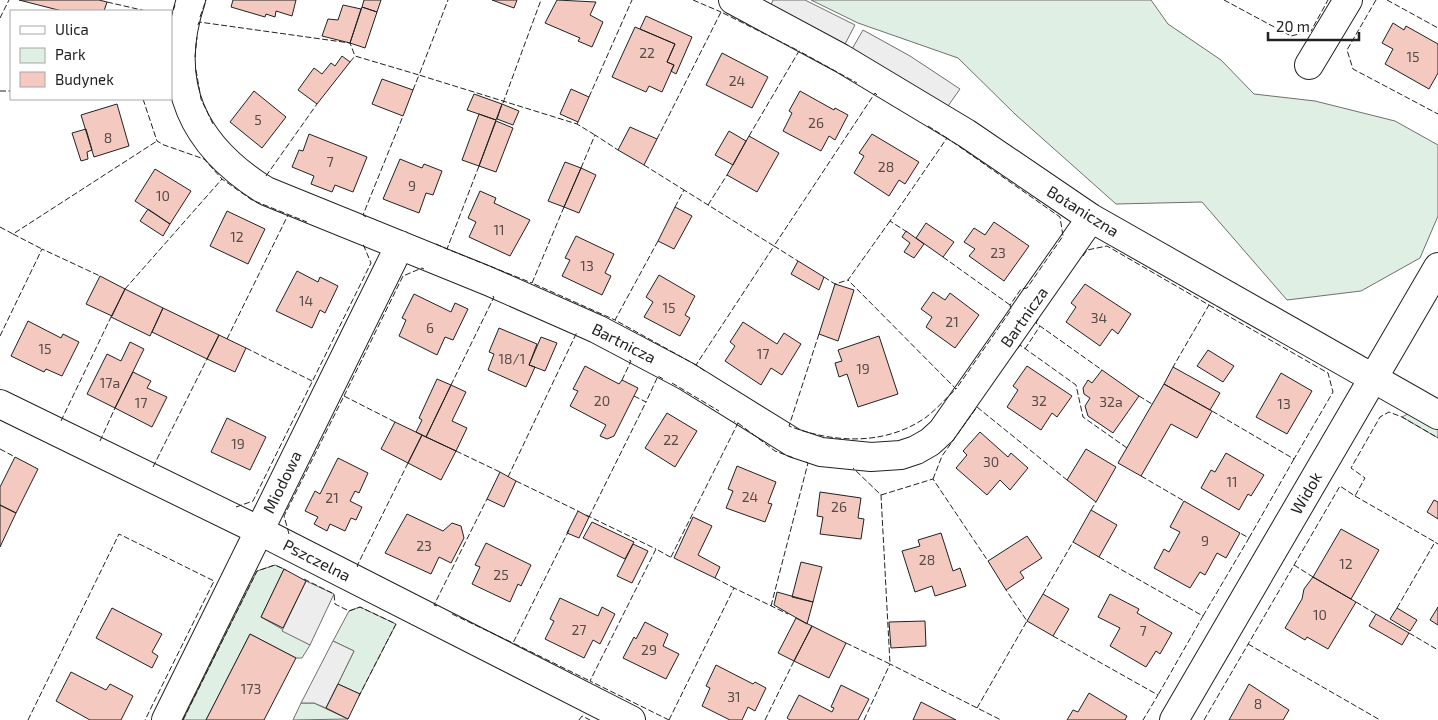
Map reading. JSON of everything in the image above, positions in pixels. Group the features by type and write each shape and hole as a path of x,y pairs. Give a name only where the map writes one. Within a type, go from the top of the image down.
{"street":[{"name":"Bartnicza","path":"191,0 182,48 185,96 193,117 219,154 240,175 266,191 400,245 597,329 686,376 794,443 808,449 838,455 886,457 916,450 930,442 942,431 1092,218"},
{"name":"Botaniczna","path":"733,0 841,58 966,133 1092,218 1438,415"},
{"path":"1309,65 1348,0"},
{"name":"Miodowa","path":"166,720 400,245"},
{"name":"Widok","path":"1174,720 1438,267"},
{"name":"Pszczelna","path":"0,404 258,530 631,720"}],"green space":[{"path":"811,0 1151,0 1168,24 1221,60 1254,94 1315,101 1395,121 1438,145 1438,216 1420,258 1361,291 1287,300 1202,202 1116,204 1016,115 958,58 858,23"},
{"path":"1413,411 1438,427 1438,438 1402,417"},
{"path":"275,565 284,569 261,617 310,645 302,658 296,658 250,634 206,720 183,720 257,571"},
{"path":"360,607 396,624 360,694 338,684 354,651 333,641 349,611"},
{"path":"301,703 314,703 348,719 293,720"}],"shaded area":[{"path":"773,0 805,0 855,25 845,44 771,5"},
{"path":"863,30 910,56 960,89 948,106 852,49"},
{"path":"306,581 334,594 310,645 282,631"},
{"path":"333,641 354,651 326,708 314,703 301,703"}],"building":[{"path":"19,0 99,0 107,2 104,10 58,10"},
{"path":"233,0 296,0 292,16 276,11 275,17 266,14 265,17 231,7"},
{"path":"364,0 381,0 377,12 362,7"},
{"path":"492,0 517,0 514,8"},
{"path":"557,0 596,2 590,15 603,22 592,47 578,41 580,38 545,23"},
{"path":"343,5 361,9 350,43 322,36 328,19 338,20"},
{"path":"362,7 377,12 365,48 350,43"},
{"path":"646,16 692,37 676,74 671,71 674,65 667,62 675,44 640,29"},
{"path":"1393,23 1404,30 1406,26 1438,44 1438,73 1429,89 1385,64 1393,49 1382,43"},
{"path":"635,27 675,44 667,62 674,65 662,92 649,86 646,92 612,77"},
{"path":"722,53 768,77 752,108 706,85"},
{"path":"342,56 350,62 317,104 298,90 314,68 322,74 331,63 335,66"},
{"path":"382,79 413,90 403,116 372,104"},
{"path":"571,89 589,97 578,122 560,114"},
{"path":"254,91 286,117 262,148 230,122"},
{"path":"800,91 834,110 835,108 848,115 835,140 829,136 821,151 783,131 792,113 789,111"},
{"path":"474,94 502,104 496,120 467,110"},
{"path":"117,104 129,146 94,157 81,115"},
{"path":"502,104 519,111 513,125 497,119"},
{"path":"479,114 496,120 479,166 462,160"},
{"path":"496,121 513,128 496,172 479,166"},
{"path":"630,127 657,139 644,165 618,150"},
{"path":"86,129 92,150 87,152 88,159 81,161 72,133"},
{"path":"729,131 746,141 733,165 715,155"},
{"path":"309,134 367,157 353,192 335,185 332,192 311,184 314,176 292,167 299,150 303,151"},
{"path":"872,134 919,162 905,184 899,180 889,196 854,173 864,156 859,153"},
{"path":"749,136 779,153 757,192 727,175"},
{"path":"400,159 422,168 424,164 442,171 433,195 426,193 419,213 383,199"},
{"path":"565,162 581,168 564,207 548,201"},
{"path":"581,168 596,175 579,213 564,207"},
{"path":"155,169 191,191 170,224 135,201"},
{"path":"480,191 496,198 494,203 530,220 510,256 469,237 476,222 468,218"},
{"path":"675,207 692,216 674,249 658,241"},
{"path":"148,209 170,224 163,236 140,221"},
{"path":"227,211 265,229 248,264 210,246"},
{"path":"994,222 1029,246 1004,281 969,256 975,249 964,242 974,228 985,235"},
{"path":"926,223 954,242 943,257 916,238"},
{"path":"906,231 924,244 914,258 904,252 910,243 902,237"},
{"path":"576,236 614,254 605,273 611,276 602,295 562,276 570,260 565,258"},
{"path":"798,261 824,277 819,290 791,274"},
{"path":"297,271 318,282 320,277 338,286 325,313 320,310 312,328 276,311"},
{"path":"659,275 695,296 685,315 690,318 680,336 644,317 653,302 646,297"},
{"path":"100,276 125,289 112,316 86,304"},
{"path":"835,284 854,290 838,341 819,334"},
{"path":"1085,284 1131,314 1118,334 1112,329 1100,346 1066,322 1076,307 1071,303"},
{"path":"125,289 163,308 150,336 111,317"},
{"path":"933,292 945,300 950,293 979,315 955,348 926,327 932,317 921,309"},
{"path":"414,294 451,312 455,303 468,309 453,340 445,337 437,355 399,336 406,320 402,318"},
{"path":"163,308 219,335 207,359 152,332"},
{"path":"28,321 61,338 63,334 79,342 62,376 46,369 44,372 11,356"},
{"path":"743,322 777,344 784,333 801,344 782,375 771,368 761,385 725,361 735,346 730,342"},
{"path":"499,328 537,344 529,365 535,367 526,387 488,370 494,354 489,352"},
{"path":"219,335 246,348 235,372 207,359"},
{"path":"879,336 898,394 858,407 847,374 839,377 835,363 842,361 838,350"},
{"path":"541,337 557,343 545,371 529,365"},
{"path":"130,342 144,349 115,408 87,394 107,354 121,361"},
{"path":"1208,350 1234,366 1223,382 1197,366"},
{"path":"585,366 619,384 622,380 638,388 614,436 607,439 600,436 606,425 570,406 578,391 573,389"},
{"path":"1027,366 1072,396 1057,417 1052,413 1041,430 1007,407 1018,390 1013,386"},
{"path":"1173,367 1220,393 1210,410 1164,384"},
{"path":"1102,370 1139,396 1113,433 1088,416 1085,406 1090,398 1084,394 1083,388 1088,380 1092,383"},
{"path":"133,372 151,381 147,388 167,397 152,427 115,408"},
{"path":"1281,373 1312,391 1287,434 1256,417"},
{"path":"437,379 451,385 426,437 416,432 422,420 419,418"},
{"path":"1164,384 1212,411 1197,438 1171,424 1141,476 1118,463"},
{"path":"451,385 466,392 452,421 467,428 456,451 426,437"},
{"path":"667,413 697,431 675,467 645,448"},
{"path":"227,418 266,437 250,470 211,452"},
{"path":"395,422 422,435 408,463 381,449"},
{"path":"980,432 1008,457 1011,453 1028,468 1010,490 1000,480 987,495 956,468 967,455 963,451"},
{"path":"422,435 456,451 441,480 408,463"},
{"path":"1086,449 1116,467 1096,502 1067,480"},
{"path":"1226,453 1264,475 1251,496 1248,494 1239,510 1201,488 1211,470 1215,472"},
{"path":"15,457 38,469 16,513 0,505 0,487"},
{"path":"338,458 368,473 359,493 355,491 350,501 362,507 356,520 351,518 345,531 330,524 327,531 314,524 318,517 305,511 315,491 320,494"},
{"path":"737,466 776,482 768,503 772,504 765,522 726,508 733,491 728,489"},
{"path":"500,472 516,481 504,507 487,499"},
{"path":"820,492 861,498 858,518 864,519 861,539 820,534 823,517 817,516"},
{"path":"1434,500 1438,502 1438,519 1427,512"},
{"path":"1184,501 1240,533 1226,558 1217,553 1205,575 1200,572 1190,588 1154,568 1164,549 1169,552 1180,532 1170,527"},
{"path":"0,505 16,513 0,547"},
{"path":"1091,510 1117,525 1099,557 1073,542"},
{"path":"578,511 589,517 579,538 567,533"},
{"path":"407,514 443,531 452,523 461,526 464,538 451,563 439,557 431,574 385,553"},
{"path":"693,517 712,526 698,555 720,567 715,578 674,558"},
{"path":"592,522 634,542 625,559 583,538"},
{"path":"1341,529 1379,550 1351,599 1313,577"},
{"path":"941,533 953,571 960,568 966,586 935,596 932,586 915,592 902,551 920,546 918,540"},
{"path":"1027,536 1042,558 1020,572 1024,578 1006,590 988,561"},
{"path":"486,543 531,565 521,586 518,584 510,602 472,584 480,567 475,565"},
{"path":"633,544 648,551 632,583 617,576"},
{"path":"801,562 822,567 813,602 792,597"},
{"path":"284,569 306,581 283,628 261,617"},
{"path":"1313,577 1356,602 1328,649 1307,637 1305,640 1285,628 1302,599 1304,589"},
{"path":"777,592 813,602 807,624 774,605"},
{"path":"1043,594 1069,609 1053,636 1027,621"},
{"path":"1110,594 1139,609 1137,613 1172,633 1160,654 1156,651 1146,667 1110,646 1120,628 1098,617"},
{"path":"560,598 598,616 602,607 615,614 600,644 593,640 584,658 545,639 554,621 550,619"},
{"path":"1438,607 1438,625 1430,620"},
{"path":"112,608 162,634 152,652 158,656 152,668 96,638"},
{"path":"1397,608 1417,620 1410,631 1390,619"},
{"path":"1376,614 1409,633 1402,645 1369,626"},
{"path":"796,618 812,626 794,661 778,653"},
{"path":"925,621 926,646 891,648 889,622"},
{"path":"645,622 668,634 663,646 679,654 666,679 623,658 634,637 636,639"},
{"path":"812,626 846,643 829,678 794,661"},
{"path":"250,634 296,658 264,720 206,720"},
{"path":"716,665 753,684 755,682 766,688 755,711 748,707 742,720 730,720 702,706 710,688 706,686"},
{"path":"71,672 106,690 110,684 133,696 121,720 90,720 56,701"},
{"path":"338,684 360,694 348,719 326,708"},
{"path":"1249,684 1289,710 1283,720 1229,720"},
{"path":"841,685 869,699 858,720 790,720 787,718 799,695 832,712 834,708 831,707"},
{"path":"1089,693 1127,716 1125,720 1067,720 1073,710 1078,712"},
{"path":"921,702 956,720 913,720"}],"fence":[{"path":"0,18 9,0"},
{"path":"200,17 206,0"},
{"path":"350,62 355,56 419,75 448,0"},
{"path":"503,103 541,0"},
{"path":"589,97 632,0"},
{"path":"693,0 721,12"},
{"path":"1224,0 1291,36 1311,31 1328,0"},
{"path":"1376,0 1347,50 1353,69 1438,114"},
{"path":"1387,0 1438,28"},
{"path":"107,2 142,10"},
{"path":"172,15 175,5"},
{"path":"657,139 721,12 799,51"},
{"path":"198,25 199,22 350,43 355,56"},
{"path":"195,57 197,37"},
{"path":"749,136 799,51 857,83"},
{"path":"196,70 201,99 213,124"},
{"path":"413,90 419,75 577,124"},
{"path":"0,91 10,91"},
{"path":"675,207 684,190 774,246 875,93 877,95"},
{"path":"143,100 157,141 204,159 222,179 252,200 307,222"},
{"path":"266,176 317,104"},
{"path":"366,217 363,215 403,116"},
{"path":"578,122 577,124 595,135"},
{"path":"928,126 947,138"},
{"path":"581,168 595,135 618,150"},
{"path":"890,221 848,280 956,389 1011,310 1010,305 1021,289 1027,288 1063,236 1060,217 947,138 890,221 907,232"},
{"path":"0,227 13,234 157,141"},
{"path":"644,165 684,190"},
{"path":"479,166 447,249 532,283"},
{"path":"708,205 727,175"},
{"path":"125,289 222,179"},
{"path":"564,207 532,283 615,320"},
{"path":"227,339 288,215"},
{"path":"13,234 42,249"},
{"path":"658,241 615,320 696,365"},
{"path":"236,507 253,501 371,263 363,244"},
{"path":"436,244 447,249"},
{"path":"705,371 696,365 774,246 798,261"},
{"path":"1083,256 1087,250 1107,246 1209,305 1173,367"},
{"path":"0,336 42,249 100,276"},
{"path":"943,257 1010,305"},
{"path":"344,396 403,276 422,268 424,269"},
{"path":"824,277 835,284 848,280"},
{"path":"451,385 494,297 492,296"},
{"path":"1209,305 1328,373 1333,392 1294,459 1212,411"},
{"path":"61,421 111,317"},
{"path":"1038,319 1036,323 1102,370"},
{"path":"1025,349 1040,326"},
{"path":"508,477 577,332"},
{"path":"819,334 789,426 823,436 858,439 876,437 909,427 925,418 956,389"},
{"path":"1018,348 1020,345 1076,385 1083,417 1127,448"},
{"path":"246,348 312,381"},
{"path":"153,467 207,359"},
{"path":"622,380 631,361 627,359"},
{"path":"634,396 646,402 658,376 663,379"},
{"path":"672,383 719,411"},
{"path":"289,534 284,516 344,396 395,422"},
{"path":"1139,396 1152,404"},
{"path":"589,517 646,402"},
{"path":"933,479 942,456 977,407 1067,480"},
{"path":"100,441 115,408"},
{"path":"1204,720 1340,486 1355,496 1365,478 1351,468 1380,417 1389,412 1402,417 1438,438"},
{"path":"671,557 738,423 734,421"},
{"path":"738,423 775,451 794,458"},
{"path":"0,449 15,457"},
{"path":"456,451 500,472"},
{"path":"1249,538 1294,459"},
{"path":"771,606 808,463 806,462"},
{"path":"358,567 408,463"},
{"path":"846,643 890,664 881,495 853,468"},
{"path":"1141,476 1184,501"},
{"path":"881,495 933,479 988,561"},
{"path":"516,481 578,511"},
{"path":"1355,496 1435,542"},
{"path":"437,606 434,605 487,499"},
{"path":"1091,510 1096,502"},
{"path":"586,515 656,549"},
{"path":"569,530 513,643 590,681"},
{"path":"1203,616 1249,538 1240,533"},
{"path":"28,720 119,534 214,581 145,720"},
{"path":"1043,594 1073,542"},
{"path":"1397,608 1435,542 1438,544"},
{"path":"669,720 590,681 656,549 672,558"},
{"path":"1099,557 1203,616 1158,695"},
{"path":"183,720 257,571 275,565 286,570"},
{"path":"1294,565 1313,577"},
{"path":"715,578 734,588"},
{"path":"304,579 334,594 335,604 349,611 360,607 396,624 359,696"},
{"path":"669,720 734,588 788,614"},
{"path":"977,708 1027,621 1006,590"},
{"path":"1356,602 1376,614"},
{"path":"452,614 513,643"},
{"path":"1409,633 1438,650"},
{"path":"1053,636 1158,695 1143,720"},
{"path":"1248,644 1380,720"},
{"path":"765,720 794,661"},
{"path":"864,720 890,664 1001,720"},
{"path":"579,720 582,716 590,720"}]}
